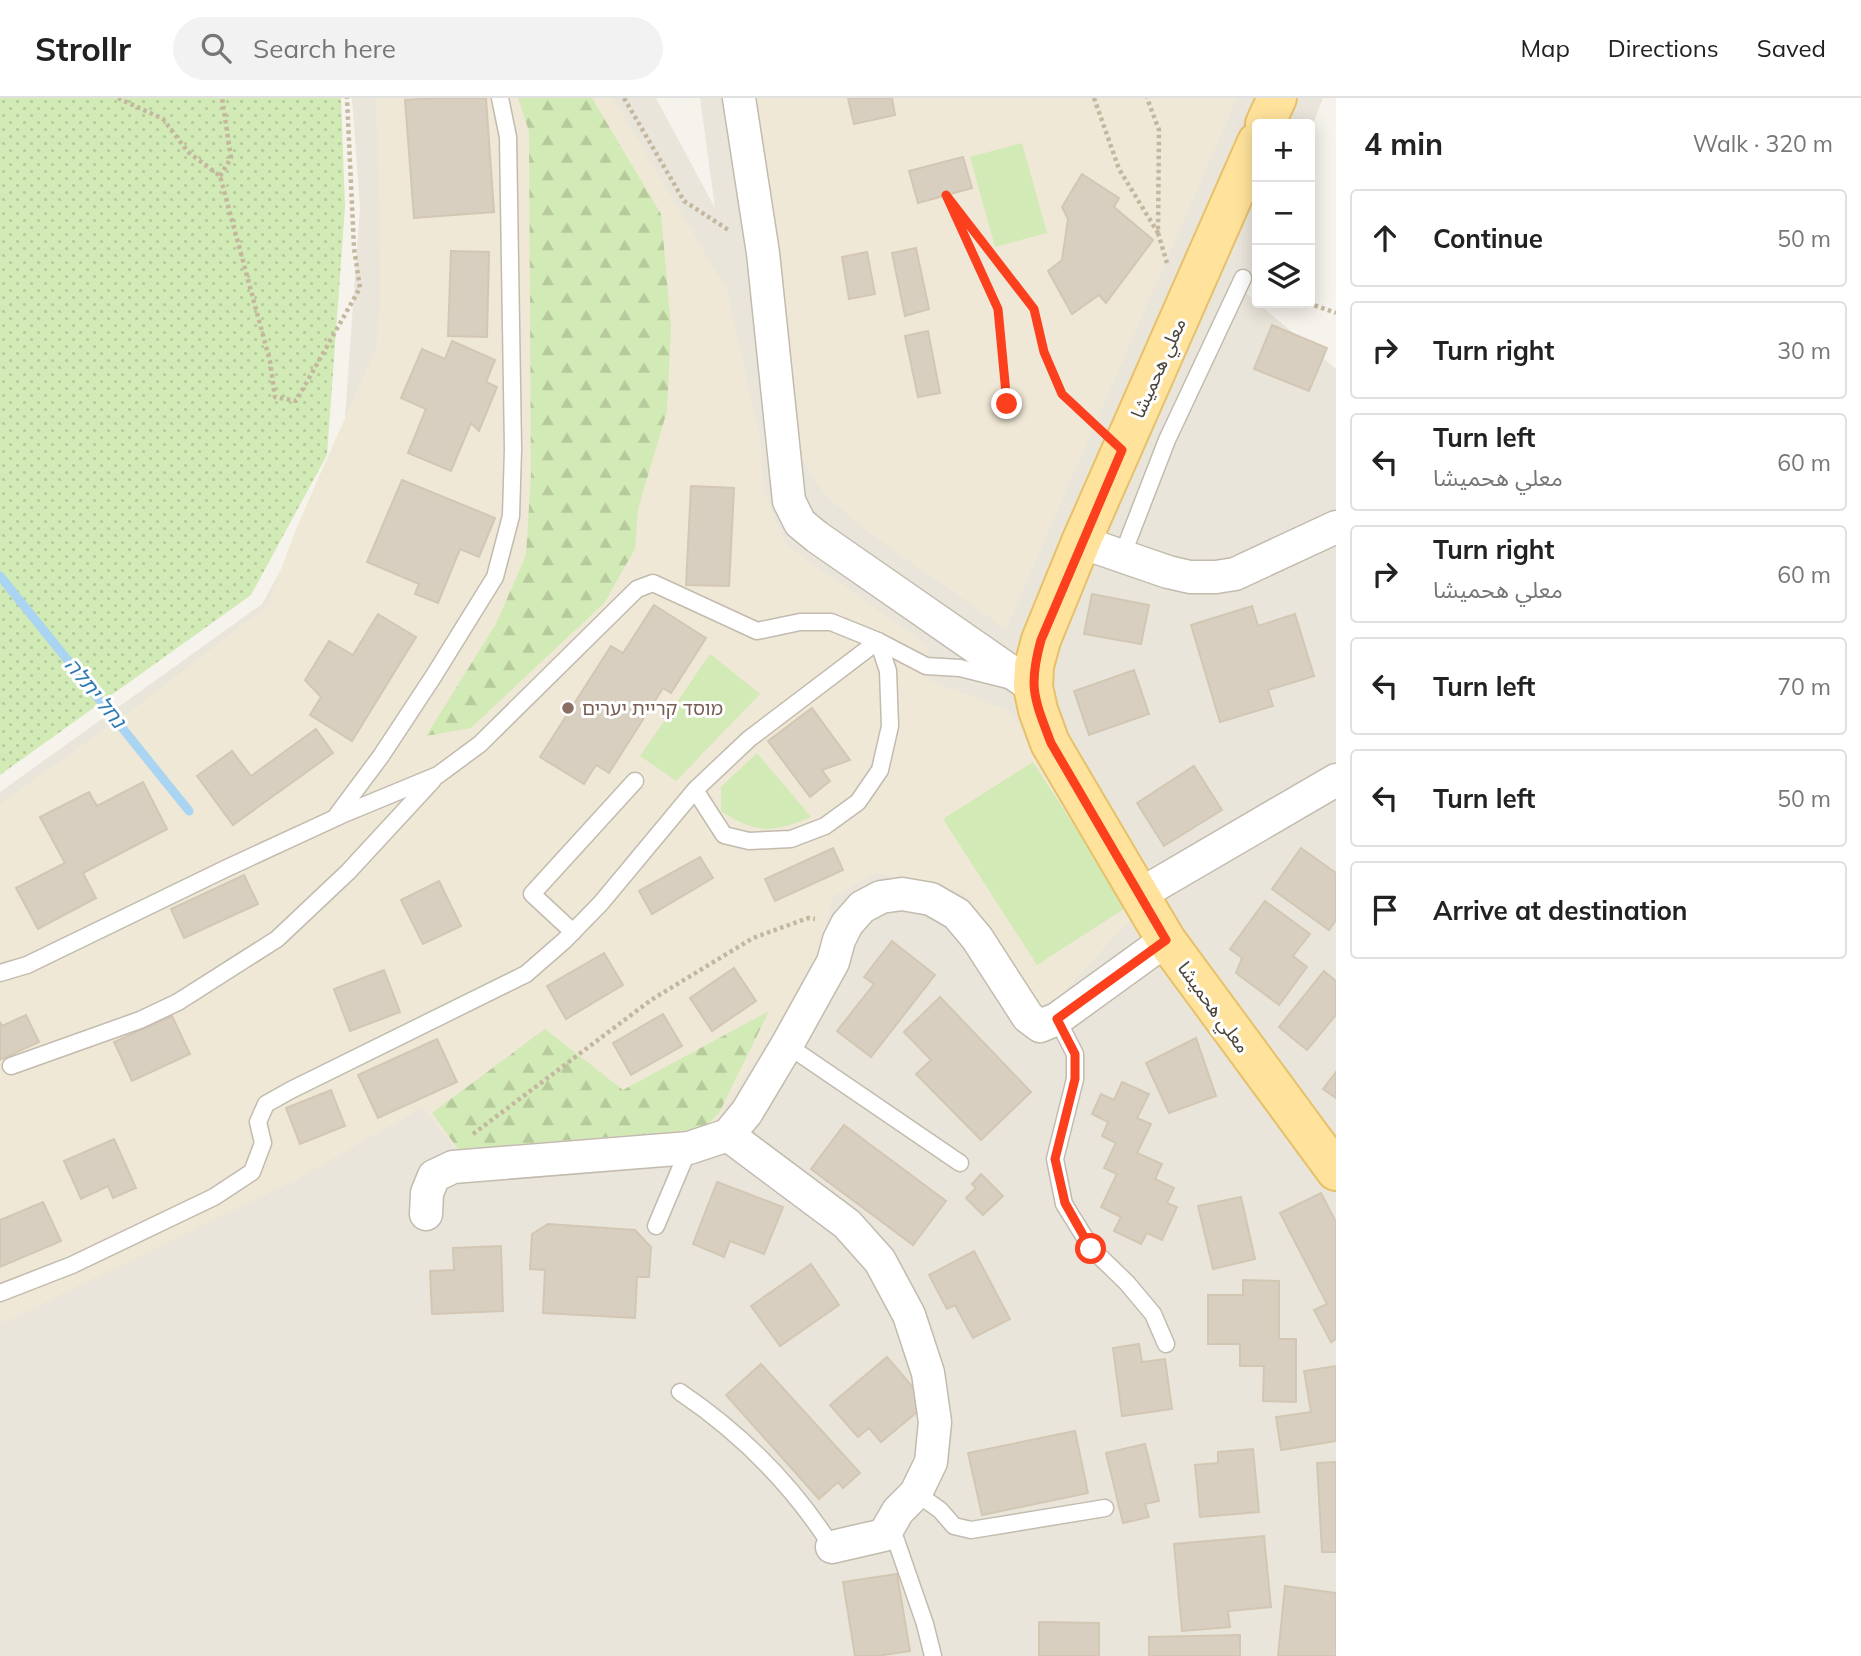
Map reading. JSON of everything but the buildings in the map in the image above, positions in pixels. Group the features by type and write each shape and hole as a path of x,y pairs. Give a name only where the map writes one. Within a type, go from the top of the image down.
{"main road":[{"path":"1267,119 1276,98"},
{"name":"معلي هحميشا","path":"1252,153 1081,542 1041,640 1034,666 1033,687 1038,710 1051,743 1166,940 1336,1171"}],"street":[{"path":"739,98 763,253 789,501 800,523 1033,687"},
{"path":"1081,542 1190,577 1216,577 1235,574 1336,527"},
{"path":"1139,895 1336,780"},
{"path":"426,1214 427,1193 434,1176 453,1167 689,1147 728,1135 747,1112 787,1045 833,962 847,924 862,907 881,897 902,894 931,899 957,914 971,930 1028,1017 1040,1026 1057,1019 1166,940"},
{"path":"728,1135 847,1224 880,1261 909,1315 928,1373 934,1422 931,1462 916,1493 898,1511 884,1535 832,1547"}],"lane":[{"path":"335,817 426,688 495,577 511,516 513,449 508,137 500,98"},
{"path":"1122,556 1167,440 1243,278"},
{"path":"11,1066 139,1020 178,1002 277,939 348,872 438,775 480,744 637,589 653,583 757,631 800,622 831,622 878,641 926,666 960,668 1033,687"},
{"path":"0,1293 72,1265 214,1197 252,1172 263,1143 258,1122 266,1104 526,974 601,903 695,790 749,739 878,641"},
{"path":"695,790 724,835 749,841 791,839 825,826 858,802 880,770 890,726 888,671 878,641"},
{"path":"0,973 39,959 335,817 438,775"},
{"path":"573,932 532,894 635,781"},
{"path":"1057,1019 1075,1054 1075,1079 1055,1159 1065,1203 1091,1249 1127,1283 1153,1314 1166,1344"},
{"path":"787,1045 960,1163"},
{"path":"656,1226 689,1147"},
{"path":"680,1392 751,1446 813,1517 832,1547"},
{"path":"916,1493 940,1510 954,1526 971,1530 1105,1508"},
{"path":"891,1526 925,1624 933,1656"}],"path":[{"path":"118,98 163,119 188,152 220,176 270,361 275,397 296,401 360,288 354,248 347,98"},
{"path":"220,176 231,158 222,98"},
{"path":"624,98 684,201 763,253"},
{"path":"1094,98 1119,169 1158,233 1159,130 1147,98"},
{"path":"1007,404 998,309 946,195 1034,309 1044,352 1062,394 1122,450"},
{"path":"1315,306 1336,313"},
{"path":"467,1138 651,1000 753,938 808,918 847,924"}],"shaded area":[{"path":"352,98 656,98 715,208 700,98 1323,98 1315,119 1252,119 1252,278 1246,293 1252,298 1252,308 1264,308 1336,369 1336,1656 0,1656 0,792 262,604 342,460 360,207"},
{"name":"מוסד קריית יערים","path":"375,98 613,98 727,290 761,444 764,492 786,545 927,645 929,680 1009,711 1137,912 1052,1005 1039,1004 963,892 876,873 832,897 820,958 709,1133 457,1152 423,1107 295,1180 0,1324 0,804 139,705 268,605 296,529 376,348 380,307 379,175"},
{"path":"723,98 1237,98 1006,629 868,532 825,495 788,437"}],"green space":[{"path":"0,98 341,98 345,207 327,455 251,595 0,775"},
{"path":"518,98 592,98 661,214 671,327 667,411 638,509 635,549 604,603 471,728 426,736 496,624 526,555 531,474 529,131"},
{"path":"1022,143 1047,233 995,247 970,157"},
{"path":"710,654 760,694 676,781 640,756"},
{"path":"757,753 811,817 786,826 765,829 744,824 721,811 721,787"},
{"path":"1033,762 1127,907 1037,965 943,819"},
{"path":"769,1011 719,1113 703,1129 458,1149 432,1113 545,1029 623,1090"}],"waterway":[{"name":"נחל יתלה","path":"0,576 189,811"}],"place":[{"name":"מוסד קריית יערים","path":"568,708"}],"route":[{"path":"1007,404 998,309 946,195 1034,309 1044,352 1062,394 1122,450 1041,640 1034,666 1033,687 1038,710 1051,743 1166,940 1057,1019 1075,1054 1075,1079 1055,1159 1065,1203 1091,1249"}]}
